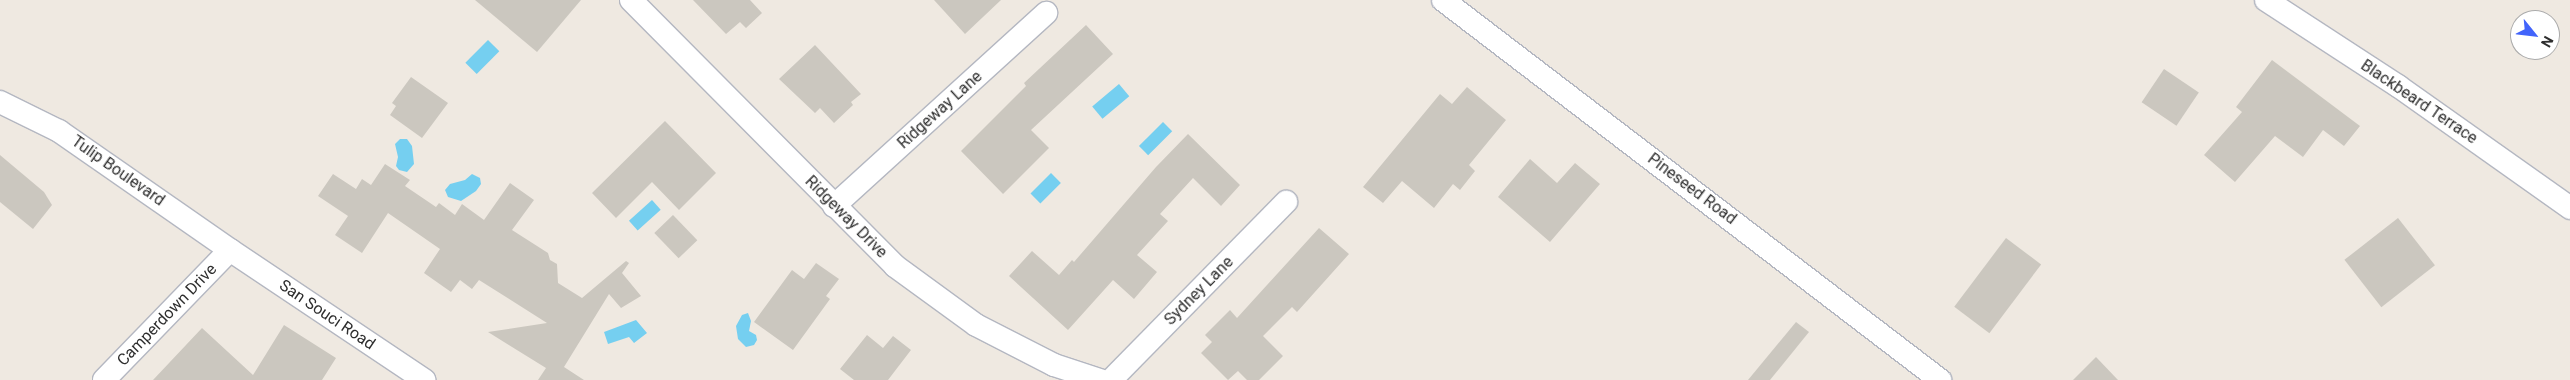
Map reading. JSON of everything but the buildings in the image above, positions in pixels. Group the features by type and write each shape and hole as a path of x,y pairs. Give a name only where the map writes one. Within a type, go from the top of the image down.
{"street":[{"name":"Ridgeway Drive","path":"631,0 895,266 976,325 1054,372 1100,380"},
{"name":"Pineseed Road","path":"1443,0 1940,380"},
{"name":"Blackbeard Terrace","path":"2266,0 2398,86 2570,208"},
{"name":"Ridgeway Lane","path":"834,206 1046,13"},
{"name":"Tulip Boulevard","path":"0,102 59,131 230,250"},
{"name":"Sydney Lane","path":"1111,380 1286,202"},
{"name":"Camperdown Drive","path":"104,380 230,250"},
{"name":"San Souci Road","path":"230,250 424,380"}],"water":[{"path":"488,40 499,51 477,74 465,63"},
{"path":"1119,84 1129,96 1102,119 1092,106"},
{"path":"1163,122 1172,131 1148,155 1139,146"},
{"path":"400,139 407,139 412,146 414,164 407,172 399,170 396,166 398,157 395,144"},
{"path":"1051,173 1061,183 1040,203 1030,194"},
{"path":"472,174 480,178 481,184 476,191 461,201 448,197 445,190 450,184 465,180"},
{"path":"652,200 661,210 638,230 629,221"},
{"path":"748,313 751,321 749,331 756,335 757,340 754,345 746,347 738,339 736,326 742,315"},
{"path":"636,320 647,333 634,343 629,337 608,344 604,332"}]}
